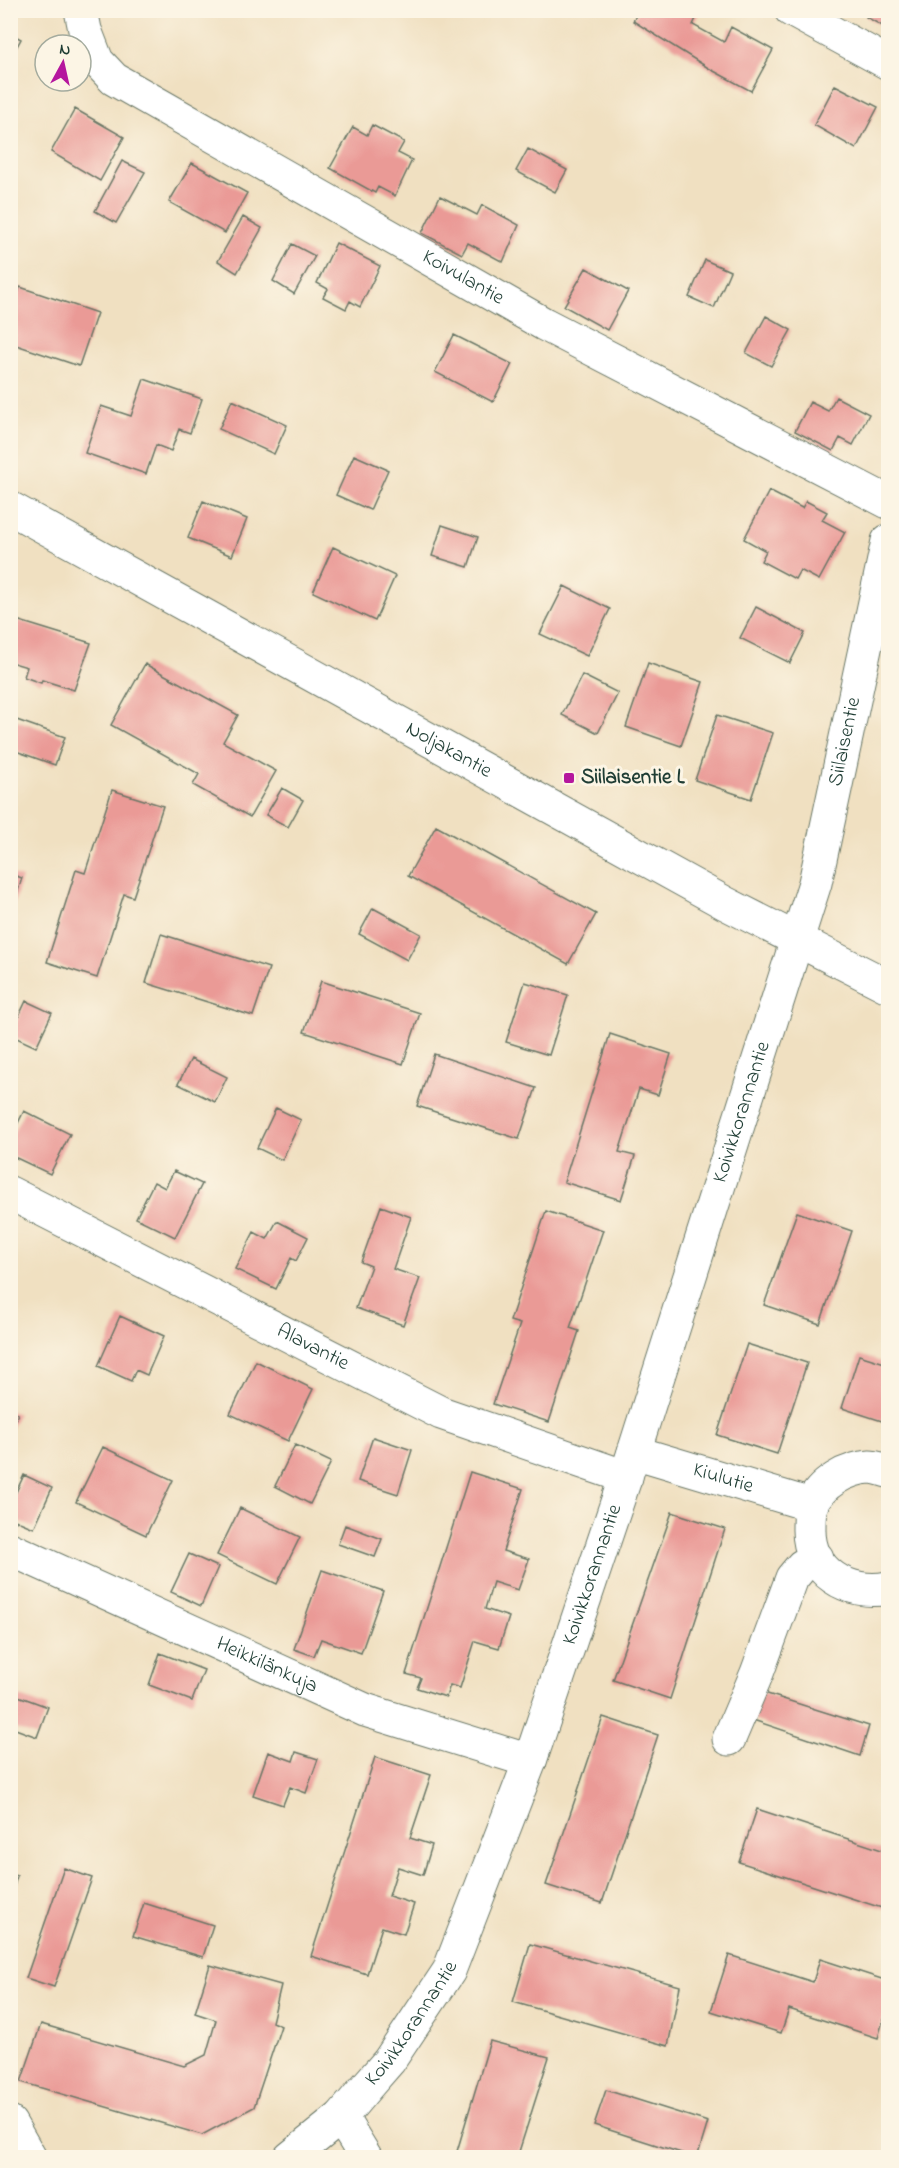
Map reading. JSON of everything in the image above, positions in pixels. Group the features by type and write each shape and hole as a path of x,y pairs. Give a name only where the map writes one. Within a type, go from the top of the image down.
{"street":[{"name":"Koivulantie","path":"81,10 85,30 97,61 114,80 544,324 888,502"},
{"path":"791,10 888,63"},
{"name":"Noljakantie","path":"10,508 725,903 888,986"},
{"name":"Siilaisentie","path":"796,939 815,883 888,541"},
{"name":"Koivikkorannantie","path":"290,2157 341,2117 389,2061 449,1971 530,1761 630,1464 796,939"},
{"name":"Alavantie","path":"10,1193 441,1413 630,1464"},
{"name":"Kiulutie","path":"630,1464 811,1505"},
{"path":"888,1471 872,1467 849,1471 831,1481 811,1505 809,1536 823,1569 836,1580 856,1589 888,1588"},
{"name":"Heikkilänkuja","path":"10,1549 365,1710 530,1761"},
{"path":"729,1739 757,1673 792,1578 802,1566 817,1558"},
{"path":"341,2117 366,2157"},
{"path":"10,2123 30,2157"}],"building":[{"path":"639,10 700,10 693,25 724,42 731,27 773,50 751,91 710,69 633,21"},
{"path":"870,10 888,10 888,29 866,17"},
{"path":"10,33 21,39 10,59"},
{"path":"835,85 878,107 856,149 814,125"},
{"path":"75,109 124,137 100,181 51,152"},
{"path":"372,125 404,142 398,153 412,160 395,196 378,187 375,193 330,168 353,127 367,135"},
{"path":"528,149 567,170 555,192 516,171"},
{"path":"122,161 145,172 116,223 95,211"},
{"path":"192,163 247,193 225,233 169,202"},
{"path":"440,196 477,215 482,205 519,225 503,262 468,243 462,254 422,233"},
{"path":"243,217 262,228 237,273 218,261"},
{"path":"336,243 380,266 360,307 350,301 346,309 323,297 328,289 317,283"},
{"path":"292,244 315,256 294,294 273,281"},
{"path":"705,260 730,271 714,308 689,297"},
{"path":"586,268 628,291 607,330 564,306"},
{"path":"20,287 97,313 79,366 10,343 10,316"},
{"path":"766,316 791,330 771,366 746,353"},
{"path":"454,335 512,364 493,402 435,372"},
{"path":"144,379 202,399 190,433 179,429 171,451 156,445 146,474 85,453 101,406 131,416"},
{"path":"836,397 869,414 853,445 840,438 833,451 795,431 810,402 828,411"},
{"path":"232,400 287,425 274,454 219,429"},
{"path":"354,455 388,470 370,510 336,495"},
{"path":"769,491 802,508 806,501 827,512 822,520 845,532 819,580 800,570 795,579 761,561 766,551 744,539"},
{"path":"203,501 247,519 232,556 188,538"},
{"path":"442,525 478,537 468,567 432,556"},
{"path":"333,547 395,576 375,621 313,592"},
{"path":"564,586 610,609 587,656 540,634"},
{"path":"756,607 805,633 790,663 740,638"},
{"path":"10,618 91,643 74,690 24,677 27,667 10,662"},
{"path":"648,663 703,682 681,746 626,727"},
{"path":"145,664 238,715 223,742 276,771 250,817 193,785 199,774 111,725"},
{"path":"582,675 618,693 598,733 562,715"},
{"path":"717,715 773,733 751,799 695,780"},
{"path":"11,718 65,737 55,765 10,749"},
{"path":"282,788 303,800 288,827 266,815"},
{"path":"112,790 163,806 133,897 124,894 97,978 47,962 76,870 85,873"},
{"path":"436,826 596,914 568,964 408,876"},
{"path":"10,874 22,878 11,913 10,913"},
{"path":"373,908 421,934 407,960 359,934"},
{"path":"161,934 269,968 253,1016 146,983"},
{"path":"321,981 420,1013 403,1064 304,1032"},
{"path":"525,982 568,995 549,1055 506,1042"},
{"path":"26,1001 52,1013 36,1047 10,1035"},
{"path":"610,1034 671,1054 658,1095 639,1089 619,1152 635,1156 621,1200 564,1182"},
{"path":"434,1054 536,1088 519,1139 417,1106"},
{"path":"191,1059 227,1077 215,1102 178,1084"},
{"path":"276,1108 301,1120 282,1160 257,1148"},
{"path":"24,1111 70,1134 50,1174 10,1155 10,1139"},
{"path":"174,1171 202,1184 175,1237 136,1218 154,1182 165,1188"},
{"path":"381,1206 411,1217 393,1269 420,1278 403,1325 356,1308 371,1266 361,1262"},
{"path":"546,1211 603,1230 570,1328 579,1331 549,1422 493,1404 520,1324 510,1321"},
{"path":"797,1212 852,1231 820,1324 764,1305"},
{"path":"277,1221 308,1237 296,1261 291,1258 276,1289 235,1269 254,1232 267,1239"},
{"path":"120,1316 164,1336 147,1375 136,1370 131,1381 98,1366"},
{"path":"747,1344 807,1363 777,1454 717,1435"},
{"path":"859,1355 888,1364 888,1423 842,1408"},
{"path":"256,1361 313,1389 288,1441 230,1414"},
{"path":"10,1411 18,1414 10,1430"},
{"path":"373,1437 412,1450 398,1494 358,1481"},
{"path":"295,1445 331,1462 310,1504 275,1486"},
{"path":"103,1447 173,1480 146,1535 76,1502"},
{"path":"470,1472 523,1489 503,1551 529,1559 518,1590 493,1582 485,1609 509,1617 499,1648 475,1641 460,1688 450,1685 446,1697 417,1688 421,1678 406,1674"},
{"path":"24,1475 52,1488 34,1528 10,1518 10,1505"},
{"path":"240,1508 300,1537 277,1584 217,1555"},
{"path":"672,1512 725,1529 670,1699 613,1680"},
{"path":"345,1525 382,1539 375,1557 338,1544"},
{"path":"189,1554 218,1567 201,1606 171,1592"},
{"path":"322,1570 383,1591 361,1653 321,1639 314,1656 294,1649"},
{"path":"160,1653 204,1670 192,1701 149,1685"},
{"path":"761,1692 869,1726 860,1756 753,1720"},
{"path":"10,1693 48,1707 37,1737 10,1727"},
{"path":"603,1717 658,1735 602,1903 546,1885"},
{"path":"268,1752 293,1761 296,1752 318,1759 306,1793 290,1787 283,1805 253,1795"},
{"path":"375,1757 431,1775 410,1838 432,1845 423,1875 398,1867 389,1896 414,1904 404,1934 382,1927 367,1974 311,1956"},
{"path":"757,1809 888,1852 888,1910 739,1862"},
{"path":"64,1868 92,1878 54,1987 26,1978"},
{"path":"10,1874 17,1876 11,1897 10,1897"},
{"path":"144,1903 213,1925 203,1957 133,1936"},
{"path":"530,1944 680,1986 668,2046 513,2002"},
{"path":"729,1955 813,1982 820,1959 888,1981 888,2003 878,2038 789,2009 781,2033 711,2011"},
{"path":"210,1965 281,1985 272,2022 281,2026 254,2107 202,2135 21,2082 41,2024 184,2066 206,2055 216,2020 195,2013"},
{"path":"490,2041 549,2057 517,2158 455,2158"},
{"path":"606,2090 708,2122 697,2158 594,2125"}],"place":[{"name":"Siilaisentie L","path":"569,778"}]}
